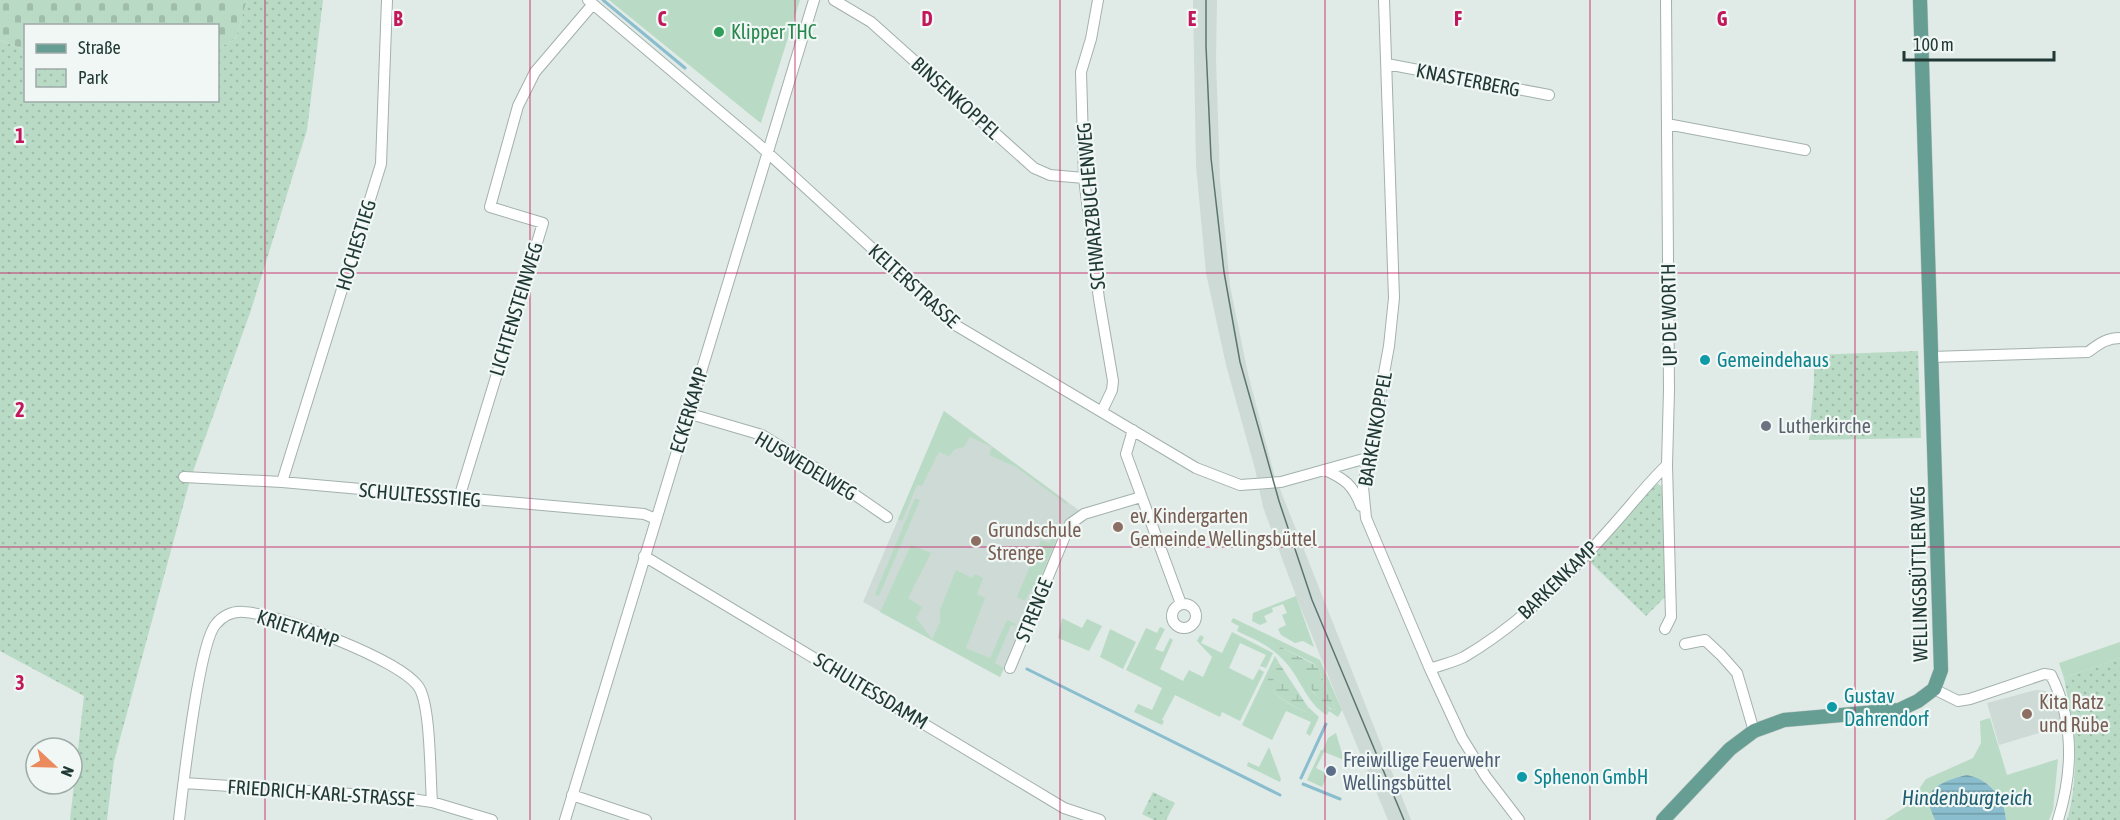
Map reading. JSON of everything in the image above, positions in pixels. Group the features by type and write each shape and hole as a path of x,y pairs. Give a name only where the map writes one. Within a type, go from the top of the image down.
{"main road":[{"name":"WELLINGSBÜTTLER WEG","path":"1663,820 1730,749 1754,731 1784,720 1899,710 1918,701 1934,689 1941,670 1920,0"}],"street":[{"name":"HOCHESTIEG","path":"282,482 381,164 387,0"},
{"name":"ECKERKAMP","path":"565,820 814,0"},
{"name":"BINSENKOPPEL","path":"834,0 871,22 1034,168 1050,175 1084,178"},
{"name":"SCHWARZBUCHENWEG","path":"1098,0 1091,39 1081,72 1084,178 1099,299 1113,381 1112,390 1102,411"},
{"name":"BARKENKOPPEL","path":"1384,0 1394,298 1389,346 1363,487 1366,518 1430,669 1468,748 1486,777 1519,820"},
{"name":"UP DE WORTH","path":"1665,629 1671,616 1667,465 1669,390 1666,0"},
{"name":"KELTERSTRASSE","path":"590,2 767,153 957,326 1196,468 1240,485 1281,482 1367,458"},
{"name":"LICHTENSTEINWEG","path":"459,498 543,223 490,207 518,106 535,72 590,2"},
{"name":"KNASTERBERG","path":"1387,64 1549,95"},
{"path":"1667,124 1804,150"},
{"path":"1931,357 2088,352 2102,341 2120,338"},
{"name":"HUSWEDELWEG","path":"687,413 762,435 822,472 886,517"},
{"path":"1133,430 1126,454 1181,604"},
{"name":"BARKENKAMP","path":"1430,669 1462,658 1530,609 1595,545 1667,465"},
{"path":"1325,470 1342,478 1355,491 1366,518"},
{"name":"SCHULTESSSTIEG","path":"184,477 282,482 644,514 656,519"},
{"name":"STRENGE","path":"1010,668 1070,524 1084,514 1141,497"},
{"name":"SCHULTESSDAMM","path":"644,556 1064,808 1100,820"},
{"name":"KRIETKAMP","path":"179,820 204,652 215,625 228,615 244,612 293,624 332,638 405,673 419,687 427,714 432,802"},
{"path":"1685,644 1705,640 1737,673 1754,731"},
{"path":"1934,689 1958,700 1970,699 2044,674 2050,675 2061,695 2067,720 2067,776 2058,820"},
{"name":"FRIEDRICH-KARL-STRASSE","path":"184,783 398,797 432,802 492,820"},
{"path":"572,795 646,820"}],"shaded area":[{"path":"1193,0 1217,0 1216,59 1220,179 1230,286 1248,374 1274,474 1411,820 1388,820 1296,596 1263,507 1255,469 1226,365 1206,273 1196,165"},
{"name":"Grundschule Strenge","path":"944,411 1084,514 1070,524 1010,668 1004,668 1000,677 863,602"},
{"name":"Kita Ratz und Rübe","path":"2036,690 2046,691 2061,702 2065,725 1999,745 1987,703"}],"green space":[{"path":"0,0 247,0 236,38 219,48 219,24 24,24 24,50 0,40"},
{"path":"247,0 323,0 307,130 251,310 190,480 114,761 107,820 70,820 73,796 84,796 84,736 79,736 84,696 0,651 0,40 24,50 24,102 219,102 219,48 236,38"},
{"name":"Klipper THC","path":"609,0 800,0 761,123 758,121"},
{"path":"1918,351 1921,438 1809,440 1814,355"},
{"path":"944,411 1067,502 1066,504 1016,467 989,455 992,447 970,437 964,447 955,449 949,456 939,452 922,486 917,485 902,521 898,519"},
{"path":"1656,483 1663,487 1666,596 1646,616 1589,561"},
{"path":"915,498 920,500 879,596 875,594"},
{"path":"1053,536 1057,537 1039,582 1030,591 1025,601 1017,597 1041,540 1049,543"},
{"path":"911,545 931,553 908,598 922,607 916,618 932,639 940,622 940,610 956,570 972,578 975,574 983,578 977,594 985,598 966,648 990,658 1007,620 1016,624 1011,625 995,663 1004,668 1000,677 880,612"},
{"path":"1296,596 1314,647 1303,641 1295,643 1281,635 1278,629 1286,625 1282,615 1287,613 1283,604 1272,608 1273,612 1264,616 1267,622 1260,625 1252,621 1253,613"},
{"path":"1062,618 1082,628 1087,619 1102,626 1089,651 1058,638"},
{"path":"1233,618 1320,660 1342,710 1338,717 1329,711 1327,715 1320,711 1282,658 1264,644 1237,631 1239,626 1231,622","holes":["1281,647 1313,663 1318,668 1336,710 1330,709 1313,692 1295,665 1280,649"]},
{"path":"1160,627 1165,629 1155,649 1163,652 1170,638 1173,640 1160,669 1183,681 1189,670 1203,677 1212,657 1197,641 1200,635 1204,637 1201,643 1222,653 1232,632 1273,653 1266,668 1260,666 1266,655 1240,643 1229,668 1253,680 1259,669 1264,672 1240,721 1222,712 1220,717 1175,695 1162,720 1164,721 1162,725 1134,712 1138,704 1152,710 1162,688 1126,670 1146,628 1157,633"},
{"path":"1110,629 1136,642 1123,669 1100,657"},
{"path":"2120,642 2120,658 2064,678 2059,663"},
{"path":"1281,647 1318,668 1336,710 1330,708 1315,694 1279,649"},
{"path":"1275,656 1279,663 1275,664 1270,675 1271,687 1289,704 1305,712 1308,707 1319,717 1310,736 1306,733 1311,722 1286,711 1272,740 1242,725"},
{"path":"2120,658 2120,820 2067,820 2075,767 2073,731 2064,678"},
{"path":"1279,663 1308,707 1305,712 1284,700 1270,687 1269,675 1275,664"},
{"path":"1990,718 2007,775 2058,759 2053,810 2049,820 2006,820 2000,799 1994,790 1978,779 1969,777 1947,782 1934,790 1929,802 1935,820 1885,820 1907,806 1926,779 1973,758 1981,743 1980,721"},
{"path":"1336,733 1344,760 1324,752 1316,768 1328,774 1322,787 1307,780 1328,738"},
{"path":"1269,747 1281,779 1280,782 1247,766 1248,762 1259,767"},
{"path":"1153,792 1175,803 1166,820 1154,820 1142,814"}],"water":[{"name":"Hindenburgteich","path":"1967,775 1989,785 2003,804 2006,820 1935,820 1929,803 1930,795 1943,783"}],"waterway":[{"path":"603,0 685,68"},
{"path":"1027,669 1280,795"},
{"path":"1301,778 1326,724"},
{"path":"1303,784 1340,799"}],"tram line":[{"path":"1206,0 1211,158 1224,272 1240,362 1279,501 1312,600 1404,820"}],"place":[{"name":"Klipper THC","path":"719,32"},
{"name":"Gemeindehaus","path":"1705,360"},
{"name":"Lutherkirche","path":"1766,426"},
{"name":"ev. Kindergarten Gemeinde Wellingsbüttel","path":"1118,527"},
{"name":"Grundschule Strenge","path":"976,541"},
{"name":"Gustav Dahrendorf","path":"1832,707"},
{"name":"Kita Ratz und Rübe","path":"2027,714"},
{"name":"Freiwillige Feuerwehr Wellingsbüttel","path":"1331,771"},
{"name":"Sphenon GmbH","path":"1522,777"}]}
